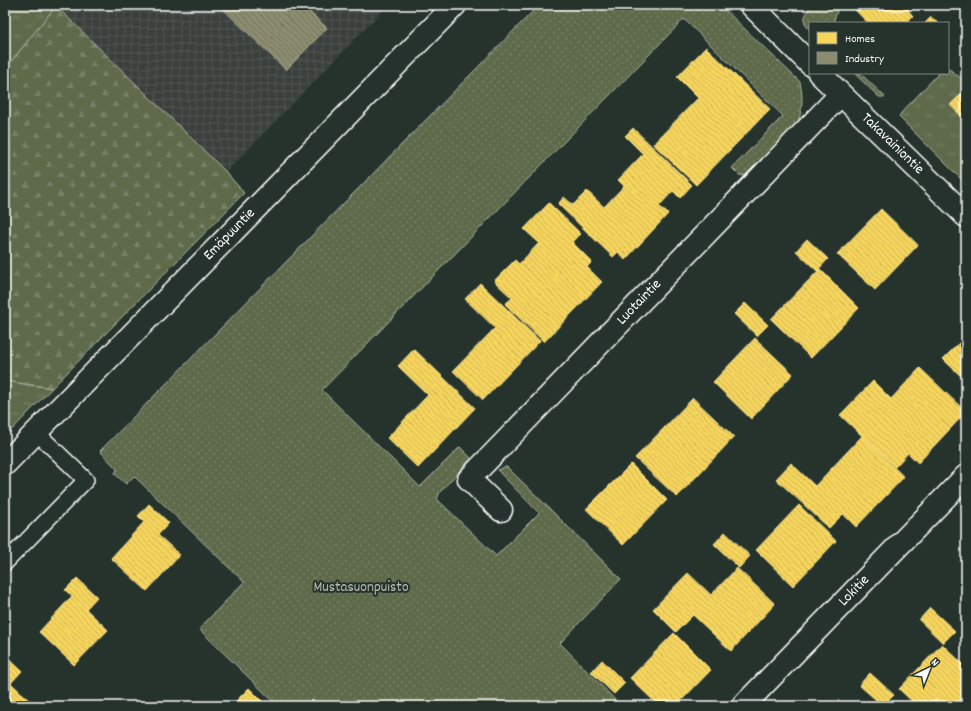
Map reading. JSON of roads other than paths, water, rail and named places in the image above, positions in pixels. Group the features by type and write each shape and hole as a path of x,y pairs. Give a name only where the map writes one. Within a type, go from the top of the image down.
{"street":[{"name":"Emäpuuntie","path":"5,464 455,5"},
{"path":"751,5 809,63"},
{"name":"Takavainiontie","path":"820,74 966,216"},
{"name":"Luotaintie","path":"501,510 469,479 840,94"},
{"name":"Lokitie","path":"743,706 966,476"}],"lane":[{"path":"5,563 86,480 36,432"}],"park label":[{"name":"Mustasuonpuisto","path":"361,588"}]}
